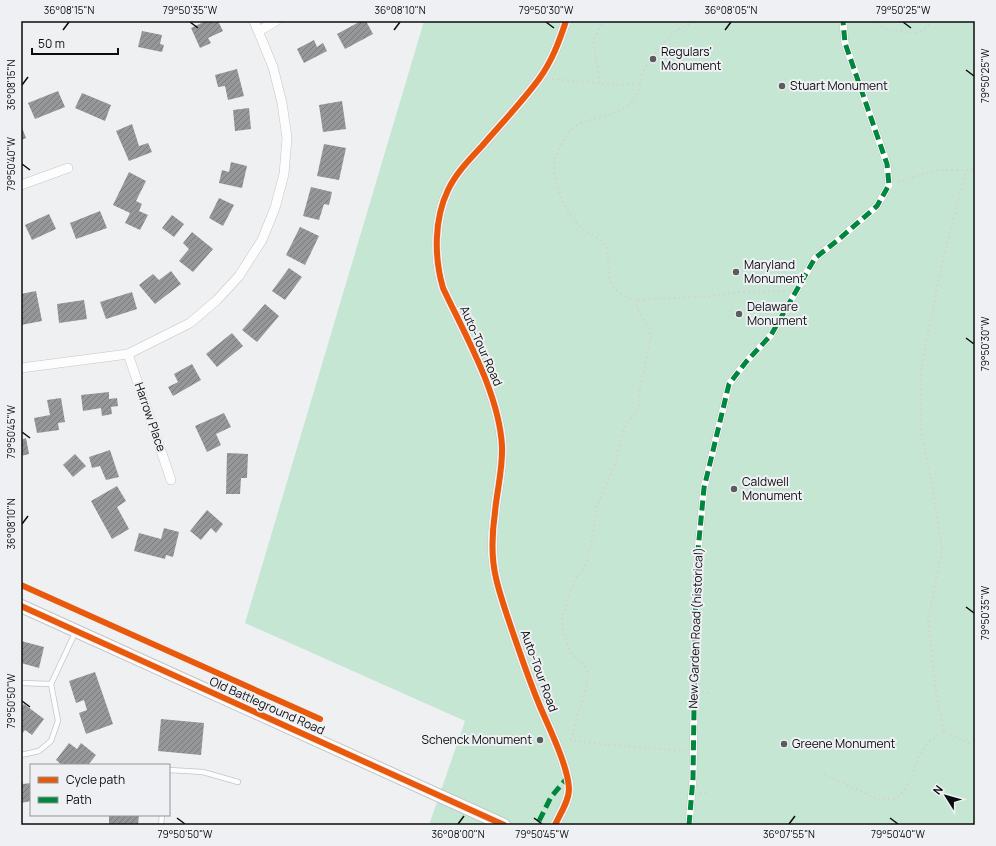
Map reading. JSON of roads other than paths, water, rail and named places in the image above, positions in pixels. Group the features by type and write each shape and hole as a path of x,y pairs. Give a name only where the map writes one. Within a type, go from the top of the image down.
{"street":[{"path":"21,368 128,354 190,323 217,300 239,276 265,234 275,208 284,174 286,138 282,104 274,67 254,21"},
{"path":"259,31 276,21"},
{"name":"Auto-Tour Road","path":"555,825 566,802 569,790 567,774 532,688 504,607 496,577 493,546 494,511 500,478 502,446 498,421 490,391 443,288 439,275 436,243 441,211 448,189 465,164 540,78 556,51 566,21"},
{"name":"New Garden Road (historical)","path":"689,825 693,778 696,571 704,488 729,384 746,362 772,335 815,258 877,206 889,185 887,164 845,43 843,21"},
{"path":"21,185 68,168"},
{"name":"Harrow Place","path":"128,354 171,480"},
{"name":"Old Battleground Road","path":"21,606 504,825"}],"lane":[{"path":"21,755 39,751 50,741 58,721 51,684 76,631"},
{"path":"21,683 51,684"},
{"path":"170,770 203,772 238,782"}],"place":[{"name":"Regulars' Monument","path":"653,59"},
{"name":"Stuart Monument","path":"782,86"},
{"name":"Maryland Monument","path":"736,272"},
{"name":"Delaware Monument","path":"739,314"},
{"name":"Caldwell Monument","path":"734,489"},
{"name":"Schenck Monument","path":"540,740"},
{"name":"Greene Monument","path":"784,744"}]}
